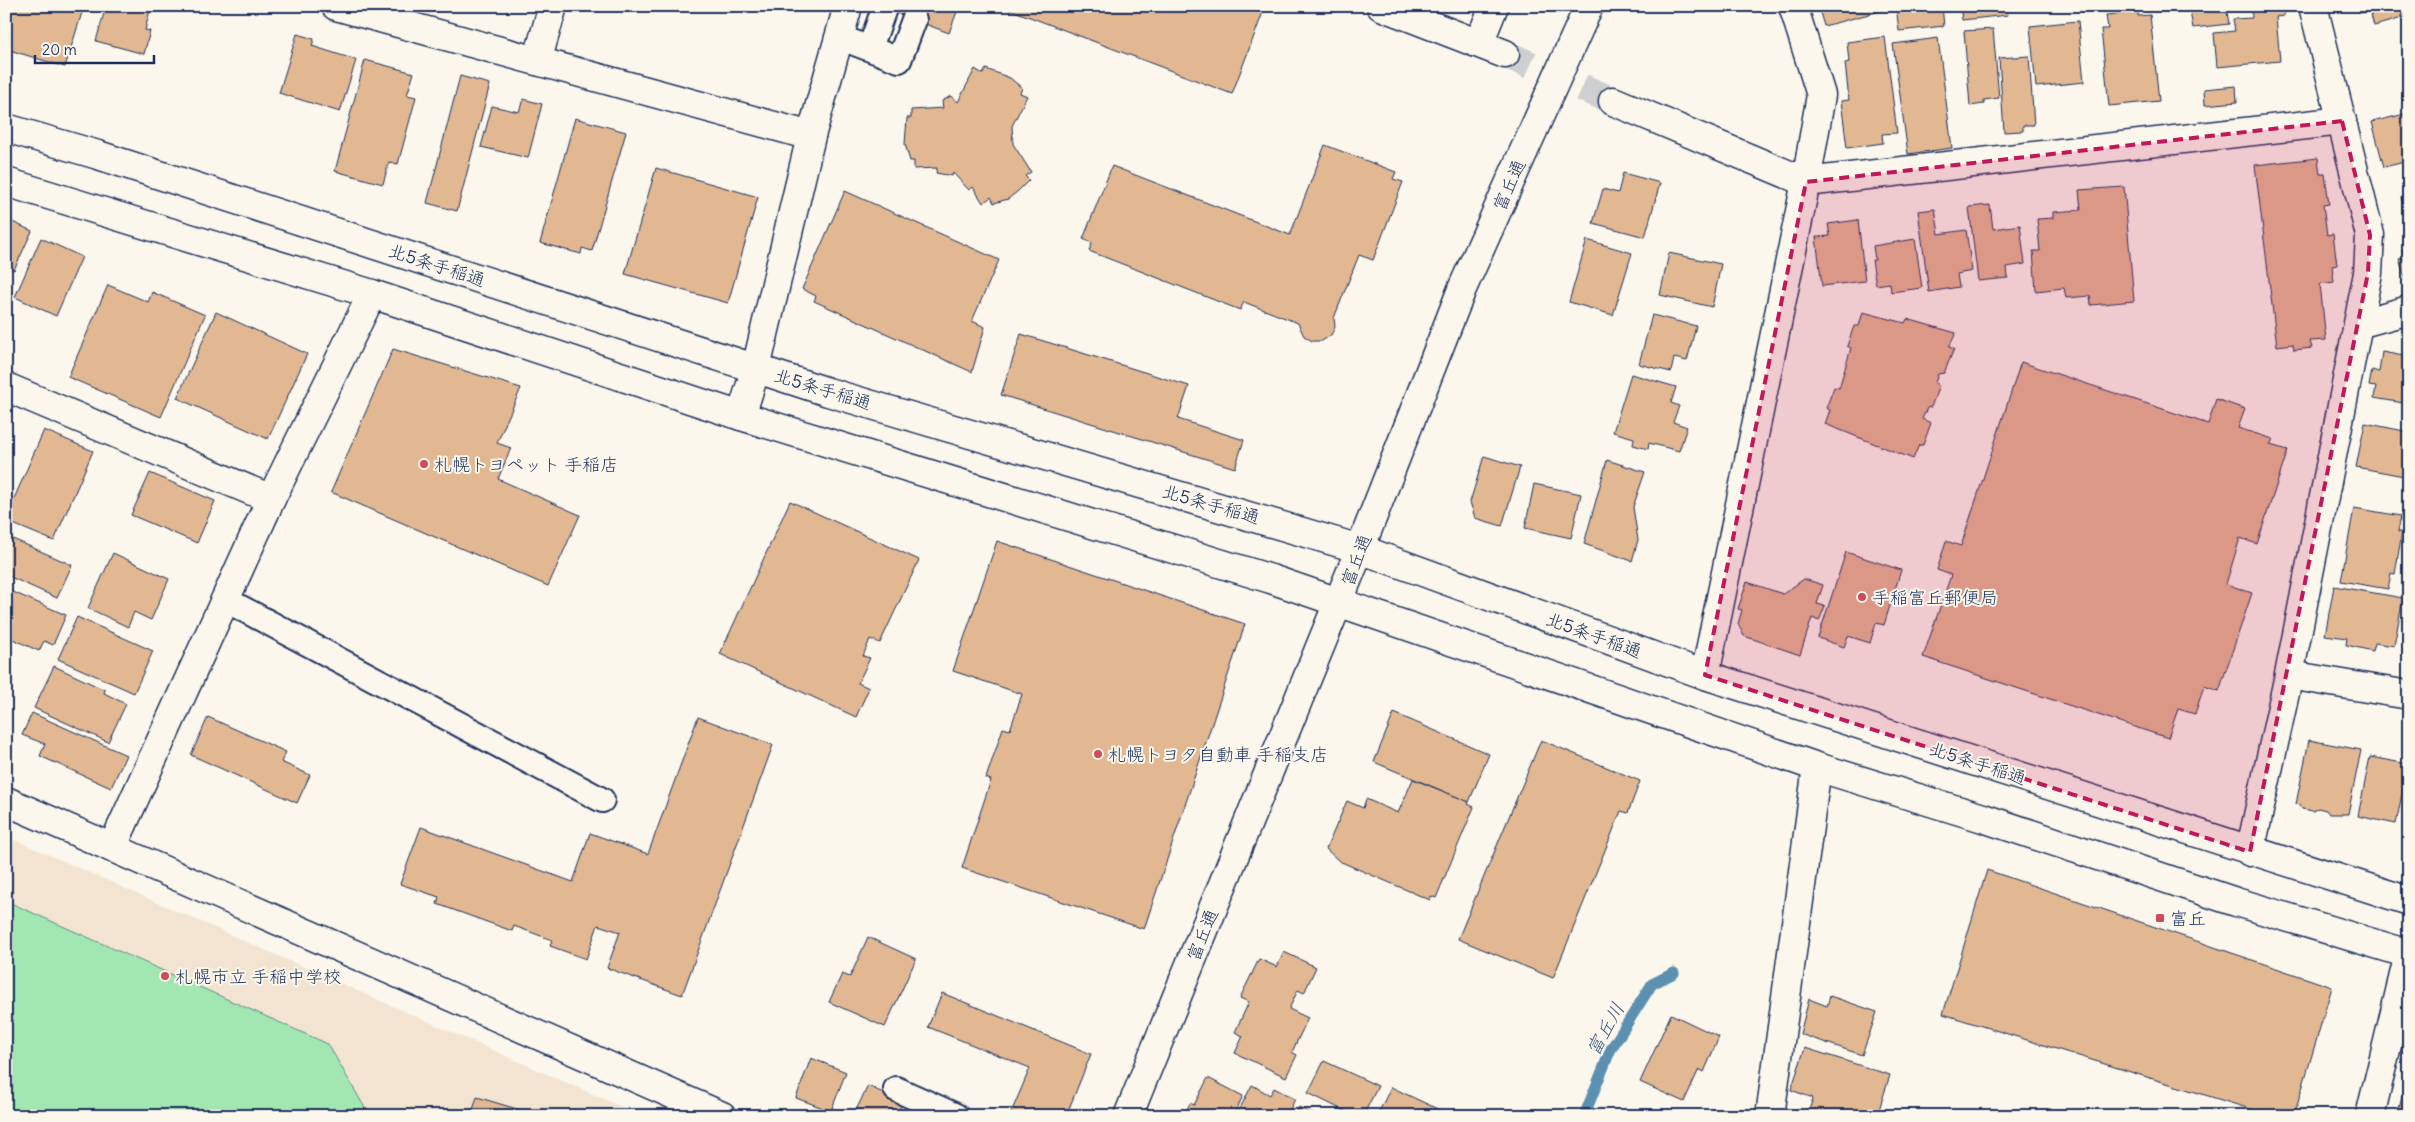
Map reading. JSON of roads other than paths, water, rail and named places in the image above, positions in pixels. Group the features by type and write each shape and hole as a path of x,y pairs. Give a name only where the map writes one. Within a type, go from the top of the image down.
{"main road":[{"path":"336,6 811,136"},
{"path":"536,61 553,6"},
{"path":"741,416 756,368 811,136 848,6"},
{"path":"1381,6 1505,54"},
{"path":"1479,43 1494,6"},
{"name":"富丘通","path":"1128,1116 1339,602 1462,289 1588,6"},
{"path":"1705,675 1806,182 1822,95 1793,6"},
{"path":"2250,852 2289,675 2368,272 2370,235 2313,6"},
{"path":"1613,101 1806,182 2342,121"},
{"name":"北5条手稲通","path":"6,128 98,155 837,394 1360,549 1705,675 2409,902"},
{"path":"6,182 372,294 741,416 1339,602 1817,767 2236,902 2409,954 2370,1116"},
{"path":"112,848 271,500 372,294"},
{"path":"2358,324 2409,310"},
{"path":"6,387 271,500"},
{"path":"2289,675 2409,695"},
{"path":"1770,1116 1817,767"},
{"path":"6,801 722,1116"}],"lane":[{"path":"870,48 884,6"},
{"path":"839,37 899,60 914,20"},
{"path":"226,600 602,800"},
{"path":"896,1089 956,1116"}],"waterway":[{"name":"富丘川","path":"1584,1116 1611,1049 1652,984 1674,973"}],"tunnel":[{"path":"1505,54 1613,101"}],"place":[{"name":"札幌トヨペット 手稲店","path":"424,464"},
{"name":"手稲富丘郵便局","path":"1862,597"},
{"name":"札幌トヨタ自動車 手稲支店","path":"1098,754"},
{"name":"富丘","path":"2160,918"},
{"name":"札幌市立 手稲中学校","path":"165,976"}]}
